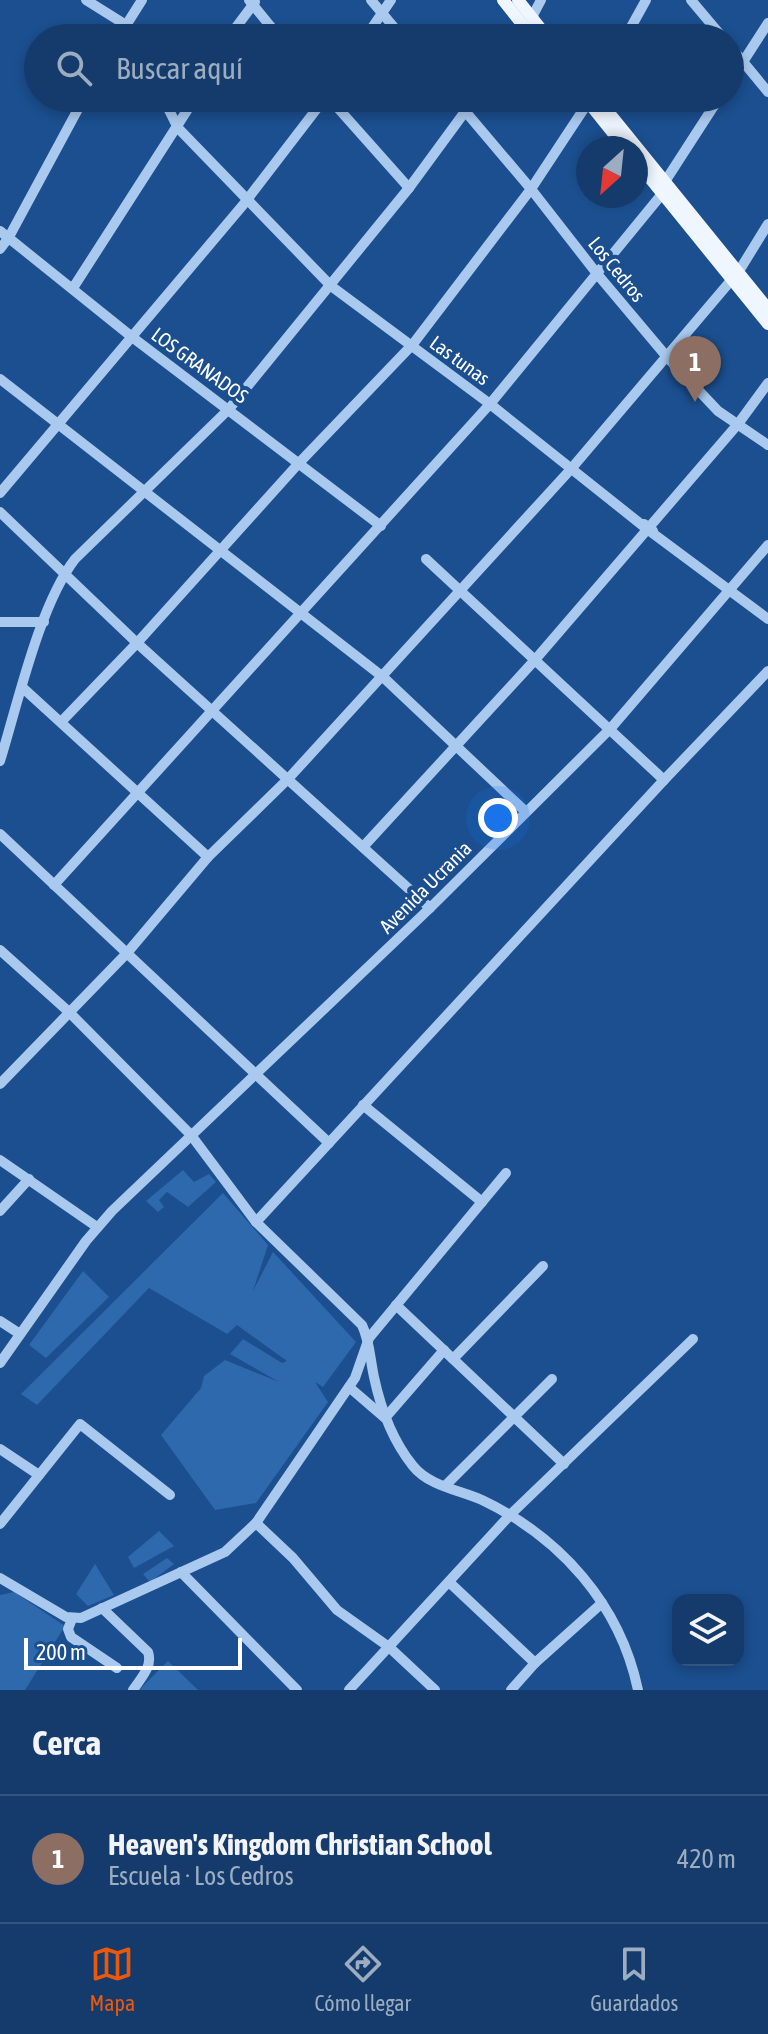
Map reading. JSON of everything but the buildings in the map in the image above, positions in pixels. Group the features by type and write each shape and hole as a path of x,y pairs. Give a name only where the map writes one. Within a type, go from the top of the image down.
{"main road":[{"path":"503,0 519,24"},
{"path":"518,0 537,24"},
{"path":"599,112 616,136"},
{"path":"602,112 666,180 768,324"},
{"path":"648,176 768,309"}],"street":[{"path":"86,0 124,24"},
{"path":"127,24 142,0"},
{"path":"371,0 391,24"},
{"path":"375,24 391,0"},
{"path":"529,24 541,0"},
{"path":"633,24 646,0"},
{"path":"691,0 711,24"},
{"path":"238,24 253,2 270,24"},
{"path":"744,60 768,23"},
{"path":"744,63 768,92"},
{"path":"0,249 5,234 76,112"},
{"name":"Las tunas","path":"170,112 178,128 331,286 490,404 768,619"},
{"path":"73,288 187,112"},
{"path":"0,493 248,199 316,112"},
{"path":"340,112 409,188"},
{"path":"0,761 44,622 65,573 75,559 229,409 409,188 464,112"},
{"name":"Los Cedros","path":"466,112 667,357 718,411 768,445"},
{"path":"61,722 411,346 531,189 581,112"},
{"path":"54,885 490,404 662,194 666,180 710,112"},
{"path":"0,1084 127,953 208,857 288,779 571,469 736,275 768,224"},
{"name":"LOS GRANADOS","path":"5,234 132,337 381,526"},
{"path":"0,379 383,677 526,812"},
{"path":"363,847 534,661 738,424 768,383"},
{"path":"0,512 137,643 430,908"},
{"name":"Avenida Ucrania","path":"0,1363 97,1227 430,908 611,728 768,545"},
{"path":"426,559 664,780"},
{"path":"0,622 44,622"},
{"path":"256,1222 768,671"},
{"path":"23,688 208,857"},
{"path":"0,834 329,1143"},
{"path":"0,950 69,1012 191,1135 256,1222 362,1325 369,1338 374,1376 385,1418 414,1467 425,1478 511,1514 571,1561 610,1614 638,1690"},
{"path":"363,1105 482,1202"},
{"path":"0,1160 97,1227"},
{"path":"0,1578 72,1619 81,1618 225,1552 256,1523 349,1387 369,1338 506,1173"},
{"path":"0,1211 29,1179"},
{"path":"453,1359 543,1266"},
{"path":"396,1305 564,1464"},
{"path":"0,1321 20,1334"},
{"path":"349,1690 511,1514 693,1339"},
{"path":"385,1418 444,1350"},
{"path":"445,1486 552,1379"},
{"path":"349,1387 385,1418"},
{"path":"0,1524 80,1424 170,1495"},
{"path":"0,1449 39,1475"},
{"path":"256,1523 293,1558 337,1610 389,1647 435,1690"},
{"path":"181,1572 297,1690"},
{"path":"449,1582 535,1663"},
{"path":"511,1690 535,1663 602,1603"},
{"path":"102,1608 148,1652 148,1667 133,1690"},
{"path":"72,1619 68,1629 71,1637 117,1668"}],"shaded area":[{"path":"183,1170 194,1182 209,1174 216,1182 188,1207 167,1192 159,1200 164,1207 158,1212 146,1201"},
{"path":"223,1193 268,1245 253,1291 273,1252 356,1342 323,1387 315,1382 328,1402 256,1503 215,1510 161,1435 201,1388 204,1376 225,1360 279,1382 230,1354 243,1339 282,1363 287,1361 237,1325 227,1334 149,1288 37,1405 21,1394"},
{"path":"83,1271 109,1297 46,1358 29,1345"},
{"path":"159,1531 174,1546 134,1568 128,1557"},
{"path":"167,1558 174,1564 150,1582 143,1574"},
{"path":"95,1564 114,1595 88,1606 76,1594"},
{"path":"14,1592 65,1626 25,1690 0,1690 0,1595"},
{"path":"168,1661 198,1690 139,1690"}],"place":[{"name":"Heaven's Kingdom Christian School","path":"695,402"}]}
